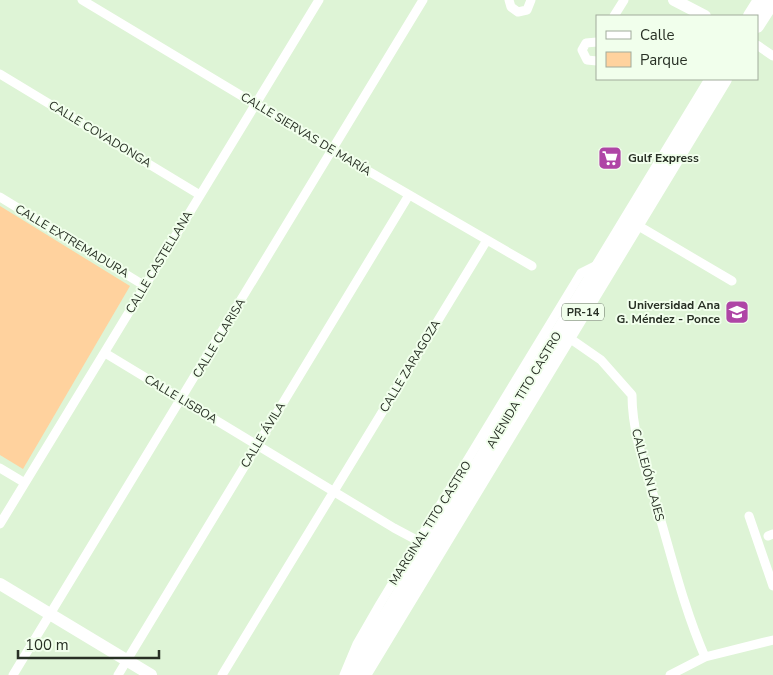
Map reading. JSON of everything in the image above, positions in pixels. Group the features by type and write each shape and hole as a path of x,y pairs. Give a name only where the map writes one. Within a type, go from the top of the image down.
{"main road":[{"path":"751,15 760,0"},
{"path":"758,24 773,1"},
{"name":"AVENIDA TITO CASTRO","path":"350,675 431,545 711,80"},
{"name":"AVENIDA TITO CASTRO","path":"559,331 637,225 723,80"},
{"name":"AVENIDA TITO CASTRO","path":"364,675 431,545"}],"street":[{"name":"CALLE SIERVAS DE MARÍA","path":"82,0 332,150 532,266"},
{"name":"CALLE CASTELLANA","path":"0,524 318,0"},
{"name":"CALLE CLARISA","path":"13,675 423,0"},
{"path":"509,0 511,7 518,12 527,10 531,0"},
{"path":"615,15 624,0"},
{"path":"674,0 703,15"},
{"path":"596,42 586,43 582,50 587,60 596,61"},
{"path":"758,46 773,56"},
{"name":"CALLE COVADONGA","path":"0,74 200,195"},
{"name":"CALLE ÁVILA","path":"118,675 409,195"},
{"name":"CALLE EXTREMADURA","path":"0,197 145,286"},
{"path":"637,225 732,281"},
{"name":"CALLE ZARAGOZA","path":"222,675 487,240"},
{"name":"MARGINAL TITO CASTRO","path":"344,675 357,644 431,545 559,331 558,312 581,273 600,263"},
{"name":"CALLEJÓN LAJES","path":"559,331 601,360 632,395 632,417 642,457 692,628 705,657"},
{"name":"CALLE LISBOA","path":"104,352 257,445"},
{"path":"257,445 334,492 431,545"},
{"path":"0,468 25,483"},
{"path":"749,516 773,586"},
{"path":"0,584 151,675"},
{"path":"670,675 705,657 773,640"}],"green space":[{"path":"0,206 130,286 23,469 0,455"}],"place":[{"name":"Gulf Express","path":"610,158"},
{"name":"Universidad Ana G. Méndez - Ponce","path":"737,312"}]}
